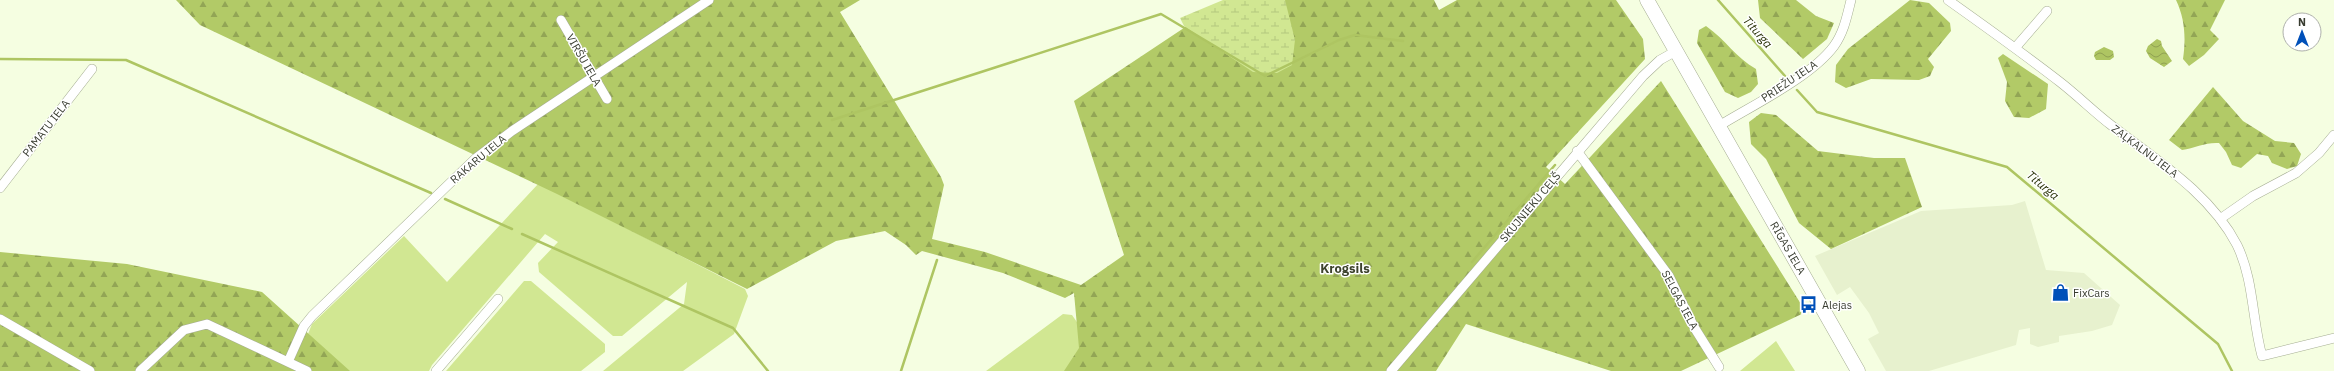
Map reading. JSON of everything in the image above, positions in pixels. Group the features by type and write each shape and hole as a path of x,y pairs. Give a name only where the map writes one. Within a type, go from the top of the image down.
{"main road":[{"name":"RĪGAS IELA","path":"1647,0 1858,371"}],"street":[{"name":"RAKARU IELA","path":"288,362 304,326 312,316 474,160 512,132 709,0"},
{"name":"PRIEŽU IELA","path":"1719,126 1819,62 1834,46 1844,29 1851,0"},
{"name":"ZAĻKALNU IELA","path":"1948,0 2016,48 2110,124 2174,172 2220,219 2236,245 2247,272 2262,356 2334,338"},
{"path":"2016,48 2047,11"},
{"name":"VIRŠU IELA","path":"561,20 606,99"},
{"name":"SKUJNIEKU CEĻŠ","path":"1395,369 1577,150 1650,69 1676,51"},
{"name":"PAMATU IELA","path":"0,188 92,69"},
{"path":"2220,219 2253,196 2296,174 2320,153 2334,135"},
{"name":"SELGAS IELA","path":"1577,150 1669,276 1694,327 1719,367"},
{"path":"436,371 498,299"},
{"path":"0,319 90,371"},
{"path":"140,371 184,330 207,324 307,371"}],"shaded area":[{"path":"2025,201 2046,270 2084,273 2120,305 2112,325 2092,331 2059,336 2059,342 2038,347 2030,344 2030,328 2019,330 2016,345 1929,371 1886,371 1868,339 1879,333 1869,313 1850,287 1837,295 1815,256 1921,211 2012,205"}],"green space":[{"path":"176,0 860,0 840,12 941,177 944,185 932,239 985,252 1081,285 1124,255 1074,101 1226,0 1434,0 1439,10 1457,0 1616,0 1643,39 1645,59 1546,167 1565,184 1661,81 1806,312 1681,371 1611,371 1466,324 1436,371 1064,371 1079,348 1074,293 1065,298 1003,273 922,251 916,255 906,245 885,231 836,241 747,289 557,194 200,25"},
{"path":"1223,0 1285,0 1295,40 1292,65 1277,73 1253,72 1184,26 1180,18"},
{"path":"1758,0 1796,0 1816,16 1834,23 1827,39 1803,59 1760,18"},
{"path":"1910,0 1929,3 1950,23 1951,31 1928,59 1934,67 1930,76 1919,80 1871,79 1846,88 1835,82 1836,65 1848,49"},
{"path":"2176,0 2225,0 2210,30 2219,39 2204,55 2189,66 2183,59 2184,29"},
{"path":"1706,26 1743,60 1756,69 1758,84 1751,92 1738,98 1725,92 1697,43 1699,30"},
{"path":"2003,54 2048,84 2046,109 2029,118 2014,117 2005,101 2007,82 1998,58"},
{"path":"2213,87 2243,121 2275,141 2294,143 2301,154 2297,166 2287,169 2272,163 2268,156 2257,154 2241,168 2232,165 2226,152 2219,143 2205,144 2182,150 2169,140"},
{"path":"1761,113 1776,115 1818,151 1874,158 1905,158 1922,207 1831,249 1799,223 1766,159 1751,144 1749,122"},
{"path":"539,183 745,289 748,296 734,334 683,371 603,371 684,304 687,282 622,336 613,336 539,272 538,263 558,242 545,234 432,365 429,371 321,371 300,354 312,324 404,236 447,282"},
{"path":"0,252 127,264 262,292 350,371 0,371"},
{"path":"524,281 531,281 605,344 605,352 581,371 446,371"},
{"path":"1063,314 1072,315 1111,371 986,371"},
{"path":"1776,341 1795,371 1740,371"}],"water":[{"path":"2157,39 2161,41 2162,46 2172,61 2164,67 2150,58 2146,51 2148,46"},
{"path":"2104,47 2113,51 2114,57 2110,60 2096,60 2094,56 2095,52"}],"waterway":[{"name":"Titurga","path":"1718,0 1785,76"},
{"path":"832,120 1161,14 1265,76 1339,40 1355,35 1403,41"},
{"path":"0,59 126,60 431,193"},
{"name":"Titurga","path":"1797,90 1817,112 2007,167 2218,344 2232,371"},
{"path":"1472,262 1555,165"},
{"path":"445,199 512,229"},
{"path":"522,234 733,328 768,371"},
{"path":"901,371 937,260"}],"place":[{"name":"FixCars","path":"2060,293"},
{"name":"Alejas","path":"1809,305"}],"district":[{"name":"Krogsils","path":"1345,268"}]}
